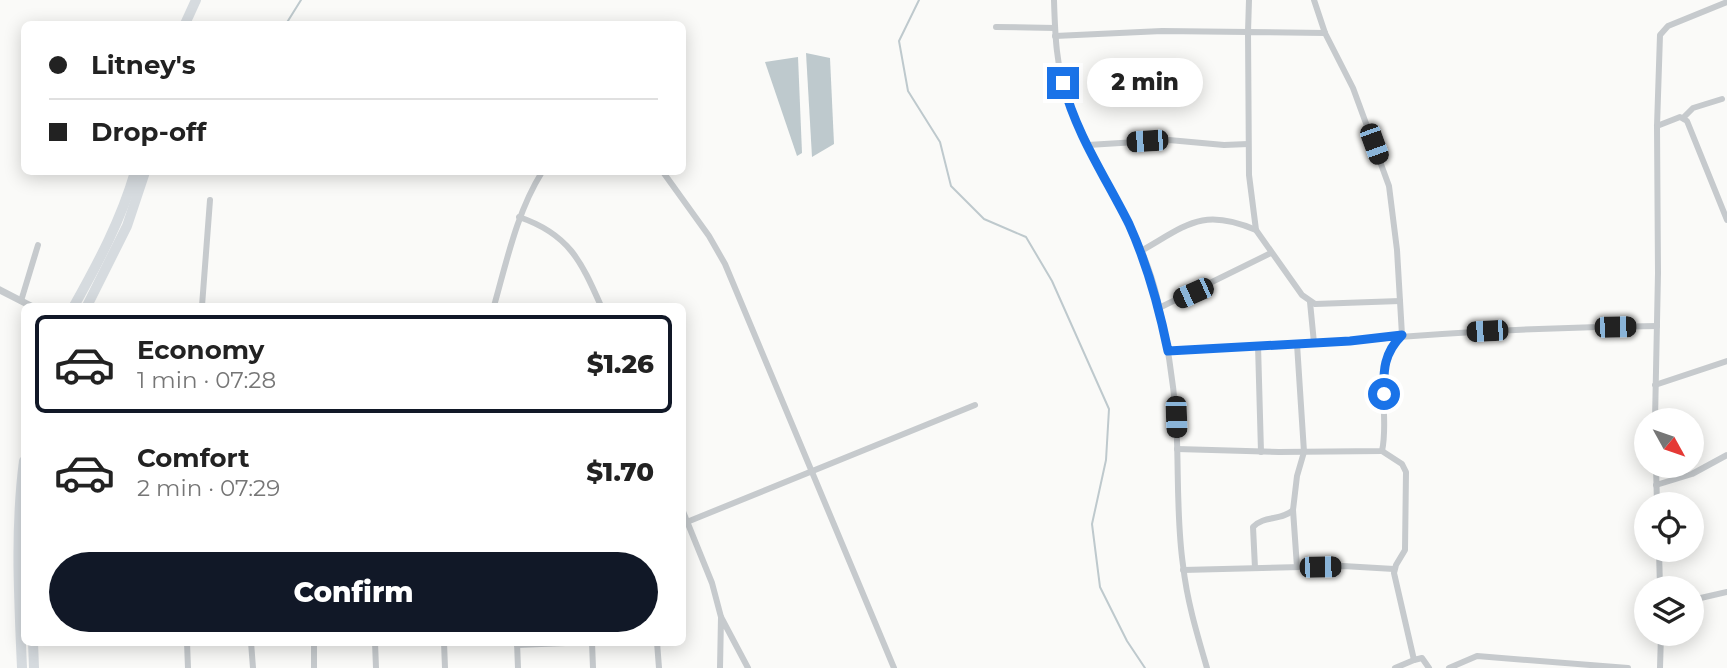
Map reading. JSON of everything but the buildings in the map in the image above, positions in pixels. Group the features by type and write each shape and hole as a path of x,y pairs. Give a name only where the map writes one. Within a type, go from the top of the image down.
{"highway":[{"path":"186,21 196,0"},
{"path":"76,303 119,219 134,175"},
{"path":"88,303 127,226 144,175"},
{"path":"21,487 21,626"},
{"path":"21,646 22,668"},
{"path":"33,646 34,668"}],"street":[{"path":"1054,0 1055,32 1067,97 1141,251 1159,308 1168,351 1177,449 1183,570 1192,620 1208,668"},
{"path":"1249,0 1248,144 1256,230 1302,295 1310,302 1400,302"},
{"path":"1314,0 1325,33 1353,88 1389,186 1396,237 1402,335 1389,350 1385,362 1385,434 1382,451"},
{"path":"1655,408 1660,35 1668,26 1727,2"},
{"path":"996,27 1055,32 1325,33"},
{"path":"1657,126 1682,118 1693,108 1721,99"},
{"path":"1682,118 1689,124 1727,220"},
{"path":"1088,145 1169,140 1224,145 1248,144"},
{"path":"495,303 519,217 540,175"},
{"path":"665,175 709,236 725,264 894,668"},
{"path":"202,303 210,200"},
{"path":"519,217 550,230 570,248 584,269 600,303"},
{"path":"1141,251 1189,223 1204,218 1229,220 1256,230"},
{"path":"21,301 38,245"},
{"path":"1159,308 1271,253"},
{"path":"0,290 25,303"},
{"path":"1310,302 1314,343"},
{"path":"1168,351 1402,335 1657,326"},
{"path":"1297,344 1304,452 1297,476 1293,510 1297,568"},
{"path":"1258,345 1261,452"},
{"path":"1655,386 1727,360"},
{"path":"686,523 975,405"},
{"path":"1177,449 1261,452 1382,451 1402,464 1406,472 1405,550 1394,569 1414,660"},
{"path":"1656,485 1692,474 1727,455"},
{"path":"1656,478 1656,492"},
{"path":"1255,568 1255,525 1293,510"},
{"path":"686,525 712,583 721,617 748,668"},
{"path":"1183,570 1394,569"},
{"path":"1704,597 1727,592"},
{"path":"720,668 721,617"},
{"path":"187,646 188,668"},
{"path":"251,646 253,668"},
{"path":"314,646 314,668"},
{"path":"375,646 376,668"},
{"path":"444,646 445,668"},
{"path":"517,646 518,668"},
{"path":"591,646 593,668"},
{"path":"657,646 659,668"},
{"path":"1660,668 1661,646"},
{"path":"1449,668 1469,658 1497,657 1628,668"},
{"path":"1395,668 1422,658 1429,668"},
{"path":"1469,658 1473,668"}],"shaded area":[{"path":"806,53 830,58 834,144 812,157"},
{"path":"798,57 802,153 797,156 765,62"}],"waterway":[{"path":"288,21 301,0"},
{"path":"919,0 899,41 908,91 940,142 951,186 984,219 1026,237 1052,281 1109,409 1106,460 1092,524 1100,587 1127,641 1145,668"}],"route":[{"path":"1063,83 1081,130 1145,261 1156,295 1168,351 1350,341 1402,335 1389,350 1385,362 1384,394"}]}
